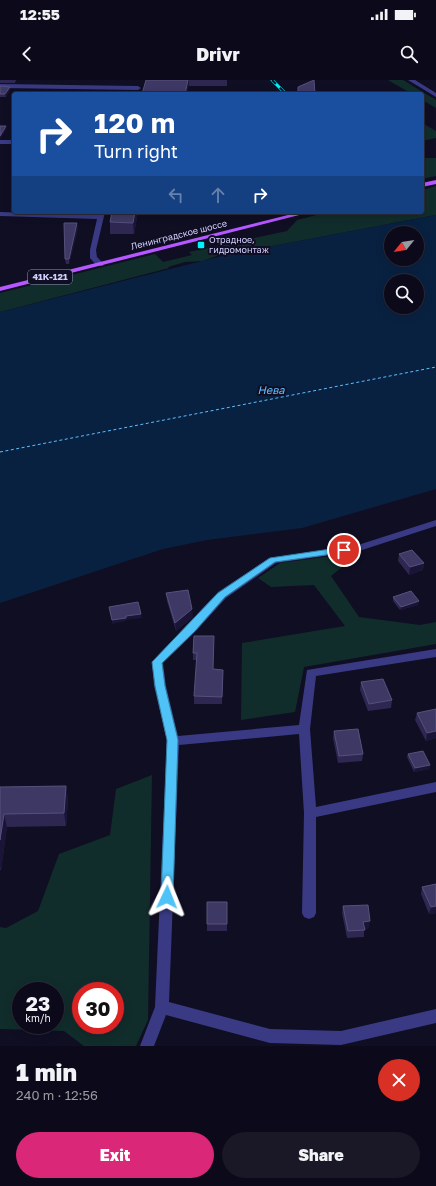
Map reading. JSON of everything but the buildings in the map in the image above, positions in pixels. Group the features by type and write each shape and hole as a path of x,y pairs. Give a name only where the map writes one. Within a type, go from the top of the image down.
{"main road":[{"path":"424,185 436,182"},
{"name":"Ленинградское шоссе","path":"100,264 300,214"},
{"name":"41К-121","path":"0,289 100,264"}],"street":[{"path":"0,86 137,91 140,80"},
{"path":"411,80 436,95"},
{"path":"0,142 12,142"},
{"path":"0,214 102,214 93,250 94,258 100,264"},
{"path":"147,1046 162,1007 173,740 160,686 157,662 192,628 222,595 273,560 359,548 436,523"},
{"path":"309,913 310,813 304,730 310,674 436,653"},
{"path":"173,740 304,730"},
{"path":"310,813 436,788"},
{"path":"162,1007 270,1036 341,1038 436,1016"}],"green space":[{"path":"388,80 403,80 423,92 409,92"},
{"path":"424,93 436,100 436,108 424,101"},
{"path":"424,124 436,131 436,138 424,141"},
{"path":"424,158 436,158 436,176 424,179"},
{"path":"436,186 436,215 219,255 203,261 185,262 168,267 169,268 0,312 0,293 155,254 163,262 192,255 189,252 287,231 297,220 320,214 424,214 424,189"},
{"path":"361,552 331,576 359,617 420,625 436,622 436,644 304,667 295,712 241,720 242,643 345,626 314,585 271,587 258,578 280,563"},
{"path":"152,775 148,1020 136,1046 84,1046 64,1031 64,982 12,982 12,1029 0,1029 0,927 6,928 38,911 59,854 110,835 116,789"}],"water":[{"name":"Нева","path":"436,215 436,489 302,528 207,540 163,549 0,603 0,312 230,254"}],"ferry route":[{"path":"0,452 436,367"}],"railway":[{"path":"272,80 284,92"}],"place":[{"name":"Отрадное, гидромонтаж","path":"201,245"}],"route":[{"path":"167,897 173,740 160,686 157,662 192,628 222,595 273,560 344,550"}]}
